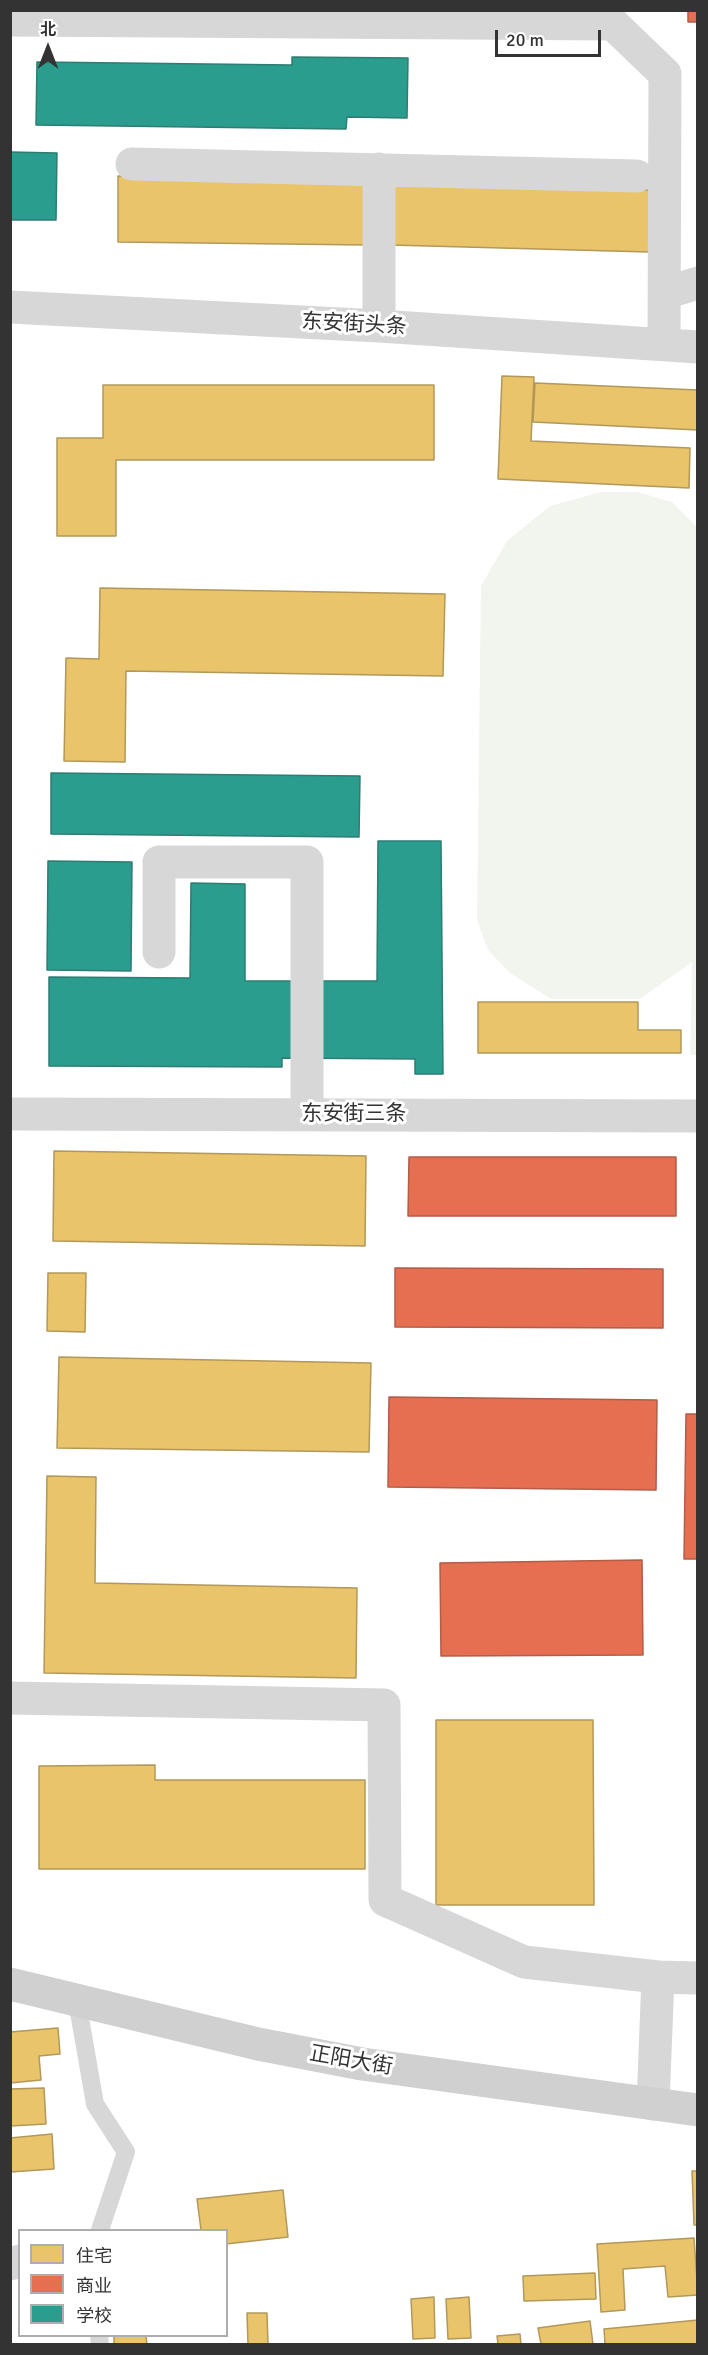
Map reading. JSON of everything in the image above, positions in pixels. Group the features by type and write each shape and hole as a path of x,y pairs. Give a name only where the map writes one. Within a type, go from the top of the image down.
{"main road":[{"name":"正阳大街","path":"10,1984 258,2044 362,2064 698,2110"}],"street":[{"path":"10,20 628,25 665,74 664,345"},
{"path":"132,164 637,176"},
{"path":"379,169 379,326"},
{"path":"665,293 698,283"},
{"name":"东安街头条","path":"10,307 379,326 698,347"},
{"path":"159,952 159,862 307,862 307,1113"},
{"name":"东安街三条","path":"10,1114 307,1113 698,1116"},
{"path":"10,1698 384,1705 385,1900 524,1962 658,1977 698,1977"},
{"path":"653,2104 658,1977"}],"lane":[{"path":"77,2001 95,2104 126,2152 100,2229"}],"shaded area":[{"path":"698,443 697,1055 690,1055 692,962 640,999 551,999 510,973 488,950 477,920 481,586 507,541 550,506 601,492 638,492 672,502 697,527"}],"building: 住宅":[{"path":"118,176 367,179 366,245 118,242"},
{"path":"393,183 650,190 649,252 391,245"},
{"path":"502,376 534,377 531,441 690,448 689,488 498,479"},
{"path":"535,383 698,390 698,430 533,422"},
{"path":"103,385 434,385 434,460 116,460 116,536 57,536 57,438 103,438"},
{"path":"100,588 445,594 443,676 126,671 125,762 64,761 66,658 99,659"},
{"path":"478,1002 638,1002 638,1030 681,1030 681,1053 478,1053"},
{"path":"54,1151 366,1156 365,1246 53,1241"},
{"path":"48,1273 86,1273 85,1332 47,1331"},
{"path":"59,1357 371,1363 369,1452 57,1448"},
{"path":"47,1476 96,1477 95,1583 357,1588 356,1678 44,1673"},
{"path":"436,1720 593,1720 594,1905 436,1905"},
{"path":"155,1765 155,1780 365,1780 365,1869 39,1869 39,1766"},
{"path":"58,2028 60,2054 39,2056 41,2080 10,2083 10,2032"},
{"path":"44,2088 46,2124 10,2126 10,2089"},
{"path":"52,2134 54,2169 10,2172 10,2138"},
{"path":"692,2171 698,2171 698,2225 694,2225"},
{"path":"283,2190 288,2237 228,2244 228,2229 201,2229 197,2199"},
{"path":"694,2238 698,2295 668,2297 665,2266 623,2269 625,2310 601,2312 597,2244"},
{"path":"595,2273 596,2299 524,2301 523,2276"},
{"path":"434,2297 435,2338 413,2339 411,2299"},
{"path":"469,2297 471,2338 448,2339 446,2299"},
{"path":"247,2313 267,2313 268,2344 248,2344"},
{"path":"698,2320 698,2344 605,2344 604,2329"},
{"path":"590,2321 593,2344 541,2344 538,2328"},
{"path":"520,2334 521,2344 498,2344 497,2336"},
{"path":"114,2337 146,2337 147,2344 114,2344"}],"building: 商业":[{"path":"688,10 698,10 698,22 688,22"},
{"path":"409,1157 676,1157 676,1216 408,1216"},
{"path":"395,1268 663,1269 663,1328 395,1327"},
{"path":"389,1397 657,1400 656,1490 388,1487"},
{"path":"686,1414 698,1414 698,1559 684,1559"},
{"path":"642,1560 643,1655 441,1656 440,1563"}],"building: 学校":[{"path":"292,57 408,58 407,118 347,117 346,129 36,125 37,62 292,65"},
{"path":"10,152 57,153 56,220 10,220"},
{"path":"51,773 360,776 359,837 51,834"},
{"path":"378,841 441,841 443,1074 415,1074 415,1059 282,1058 282,1067 49,1066 49,977 190,978 191,883 245,884 245,981 377,981"},
{"path":"48,861 132,862 131,971 47,970"}]}
